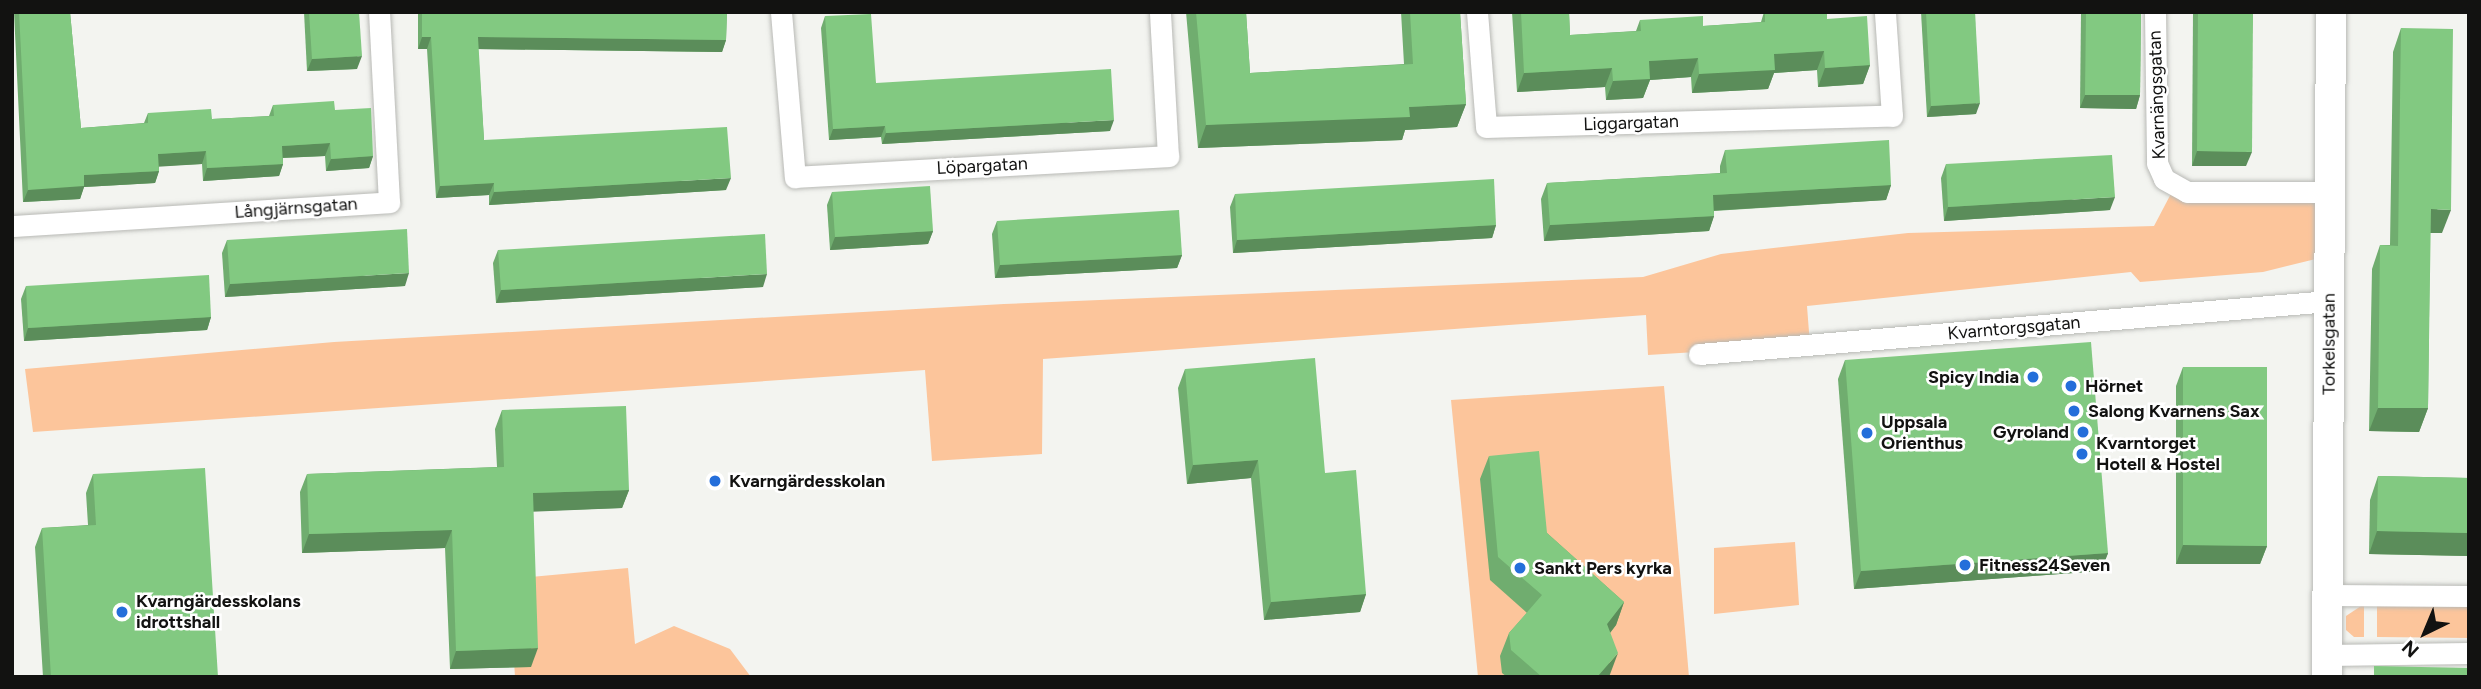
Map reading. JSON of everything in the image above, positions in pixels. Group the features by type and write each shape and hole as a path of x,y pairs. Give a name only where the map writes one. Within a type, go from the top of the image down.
{"street":[{"name":"Långjärnsgatan","path":"12,226 389,202 379,12"},
{"name":"Löpargatan","path":"781,12 795,177 1168,156 1160,12"},
{"name":"Liggargatan","path":"1477,12 1486,127 1892,116 1885,12"},
{"name":"Kvarnängsgatan","path":"2155,12 2157,163 2164,179 2187,192 2327,192"},
{"name":"Torkelsgatan","path":"2327,666 2327,192 2331,12"},
{"name":"Kvarntorgsgatan","path":"1699,354 2329,301"},
{"path":"2329,595 2469,596"},
{"path":"2327,666 2469,653"}],"shaded area":[{"path":"2174,188 2327,192 2328,256 2263,272 2140,282 2131,272 1807,306 1810,345 1648,355 1646,315 1043,359 1042,454 932,461 925,370 33,432 25,369 334,342 1004,304 1643,277 1721,254 1908,233 2154,226"},
{"path":"1664,386 1689,677 1478,677 1451,400"},
{"path":"1795,542 1799,605 1714,614 1714,548"},
{"path":"628,568 635,644 674,626 730,649 751,677 515,677 509,579"},
{"path":"2377,602 2469,603 2469,638 2377,637"},
{"path":"2364,604 2364,637 2354,637 2346,630 2346,616"}],"building":[{"path":"19,12 70,12 81,128 148,123 148,113 211,109 212,119 274,116 273,105 334,101 335,110 371,108 373,156 331,159 330,143 282,146 283,164 207,168 206,151 158,154 159,171 84,175 84,186 28,190"},
{"path":"309,12 359,12 362,56 312,59"},
{"path":"422,12 727,12 726,40 478,37 484,140 727,127 731,178 494,192 494,183 440,186 431,37 422,37"},
{"path":"1196,12 1246,12 1250,73 1413,64 1410,12 1460,12 1466,104 1409,107 1410,117 1206,125"},
{"path":"1521,12 1569,12 1570,35 1641,31 1640,20 1703,16 1703,26 1765,22 1765,12 1827,12 1827,19 1867,16 1870,65 1825,68 1824,51 1774,54 1775,70 1699,74 1698,58 1649,61 1650,79 1613,81 1612,68 1524,73"},
{"path":"1926,12 1975,12 1980,103 1931,106"},
{"path":"2086,12 2141,12 2140,95 2085,95"},
{"path":"2198,12 2253,12 2252,152 2197,151"},
{"path":"871,14 876,83 1111,69 1114,120 886,133 885,126 833,129 825,16"},
{"path":"2401,28 2453,29 2451,210 2431,209 2428,408 2378,408 2380,245 2398,246"},
{"path":"1889,140 1891,185 1713,195 1714,216 1550,225 1547,183 1727,173 1725,150"},
{"path":"2112,155 2115,197 1948,207 1946,164"},
{"path":"1494,179 1496,225 1237,240 1235,194"},
{"path":"930,186 933,231 835,237 832,192"},
{"path":"1179,210 1182,255 1000,265 997,221"},
{"path":"407,229 409,273 230,284 227,240"},
{"path":"765,234 767,274 501,290 498,250"},
{"path":"209,275 211,317 28,328 26,286"},
{"path":"2091,342 2108,553 1861,571 1845,360"},
{"path":"1315,358 1325,473 1356,470 1366,594 1271,602 1258,460 1193,465 1185,369"},
{"path":"2183,367 2267,367 2267,546 2183,545"},
{"path":"626,406 629,490 533,493 538,648 456,651 452,530 309,534 307,474 504,467 502,410"},
{"name":"Sankt Pers kyrka","path":"1539,451 1547,533 1624,602 1607,624 1618,653 1597,677 1542,677 1511,650 1509,633 1542,595 1498,557 1489,456"},
{"name":"Kvarngärdesskolans idrottshall","path":"205,468 218,677 51,677 42,528 96,525 93,474"},
{"path":"2378,476 2469,478 2469,533 2377,531"},
{"path":"2374,666 2469,668 2469,677 2374,677"}],"place":[{"name":"Spicy India","path":"2033,377"},
{"name":"Hörnet","path":"2071,386"},
{"name":"Salong Kvarnens Sax","path":"2074,411"},
{"name":"Gyroland","path":"2083,432"},
{"name":"Uppsala Orienthus","path":"1867,433"},
{"name":"Kvarntorget Hotell & Hostel","path":"2082,454"},
{"name":"Kvarngärdesskolan","path":"715,481"},
{"name":"Fitness24Seven","path":"1965,565"},
{"name":"Sankt Pers kyrka","path":"1520,568"},
{"name":"Kvarngärdesskolans idrottshall","path":"122,612"}]}
